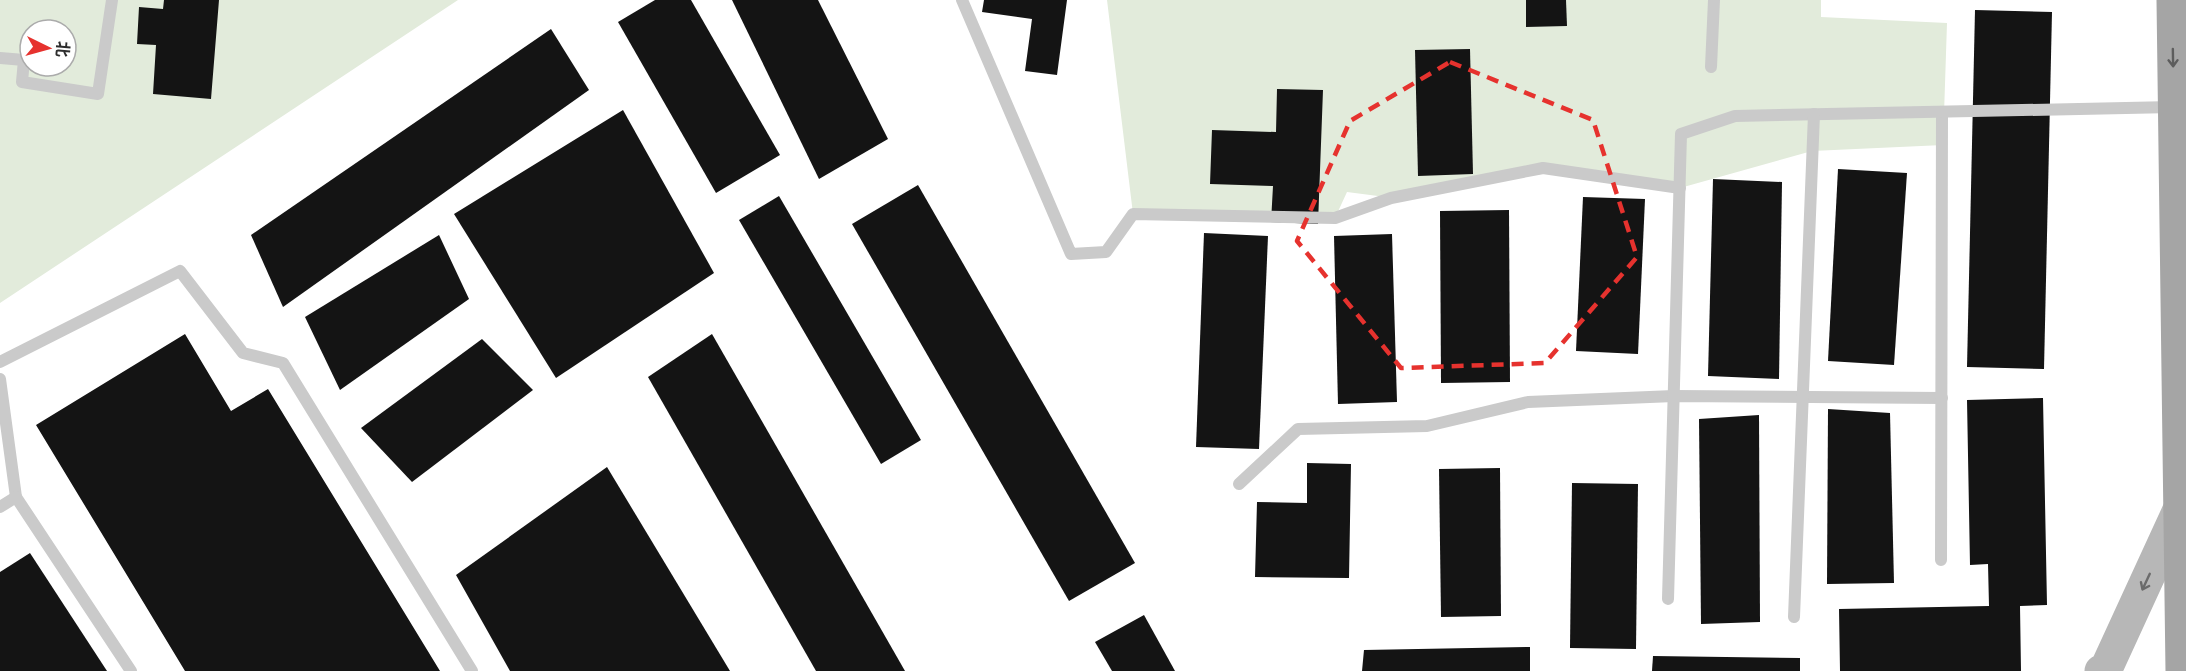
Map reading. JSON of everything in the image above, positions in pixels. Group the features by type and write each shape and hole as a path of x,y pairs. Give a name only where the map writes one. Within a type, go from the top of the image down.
{"main road":[{"path":"2173,0 2182,671"},
{"path":"2101,671 2106,669 2179,510"}],"lane":[{"path":"0,58 24,60 22,82 98,94 112,0"},
{"path":"962,0 1071,254 1106,252 1133,214 1335,218 1391,198 1543,168 1680,188"},
{"path":"1712,67 1714,0"},
{"path":"1668,599 1681,134 1735,116 2174,107"},
{"path":"1941,560 1942,112"},
{"path":"1794,616 1814,114"},
{"path":"0,362 180,271 243,353 283,363 472,671"},
{"path":"0,379 16,497 131,671"},
{"path":"1239,484 1298,429 1427,426 1528,402 1674,396 1942,398"},
{"path":"0,507 16,497"}],"highlighted area":[{"path":"1450,62 1593,120 1637,257 1545,363 1401,368 1297,241 1350,121"}],"green space":[{"path":"0,0 458,0 0,303"},
{"path":"1107,0 1821,0 1821,17 1947,23 1943,145 1812,151 1680,188 1543,168 1401,199 1347,192 1335,218 1133,214"}],"building":[{"path":"164,0 219,0 211,99 153,94 156,45 137,44 139,7 163,9"},
{"path":"655,0 691,0 780,155 716,193 618,22"},
{"path":"732,0 818,0 888,139 819,179"},
{"path":"984,0 1067,0 1057,75 1025,71 1032,19 982,12"},
{"path":"1526,0 1566,0 1567,26 1526,27"},
{"path":"1975,10 2052,12 2044,369 1967,367"},
{"path":"551,29 589,90 283,307 251,235"},
{"path":"1470,49 1473,174 1418,176 1415,50"},
{"path":"1277,89 1323,90 1318,224 1271,222 1273,186 1210,184 1212,130 1276,132"},
{"path":"623,110 714,273 556,378 454,214"},
{"path":"1838,169 1907,173 1894,365 1828,361"},
{"path":"1713,179 1782,182 1779,379 1708,376"},
{"path":"918,185 1135,563 1069,601 852,224"},
{"path":"779,196 921,440 881,464 739,220"},
{"path":"1583,197 1645,199 1638,354 1576,351"},
{"path":"1509,210 1510,382 1441,383 1440,211"},
{"path":"1204,233 1268,236 1259,449 1196,447"},
{"path":"1392,234 1397,402 1338,404 1334,236"},
{"path":"439,235 469,299 340,390 305,317"},
{"path":"185,334 231,411 268,389 440,671 185,671 36,425"},
{"path":"712,334 905,671 816,671 648,377"},
{"path":"482,339 533,390 412,482 361,428"},
{"path":"2043,398 2047,605 2020,606 2021,671 1840,671 1839,609 1989,606 1988,564 1970,565 1967,400"},
{"path":"1828,409 1890,413 1894,583 1827,584"},
{"path":"1759,415 1760,622 1701,624 1699,419"},
{"path":"1307,463 1351,464 1349,578 1255,577 1257,502 1307,503"},
{"path":"607,467 730,671 510,671 456,575"},
{"path":"1500,468 1501,616 1441,617 1439,469"},
{"path":"1572,483 1638,484 1636,649 1570,648"},
{"path":"30,553 107,671 0,671 0,572"},
{"path":"1144,615 1175,671 1112,671 1095,642"},
{"path":"1530,647 1530,671 1362,671 1364,650"},
{"path":"1653,656 1800,658 1800,671 1652,671"}]}
